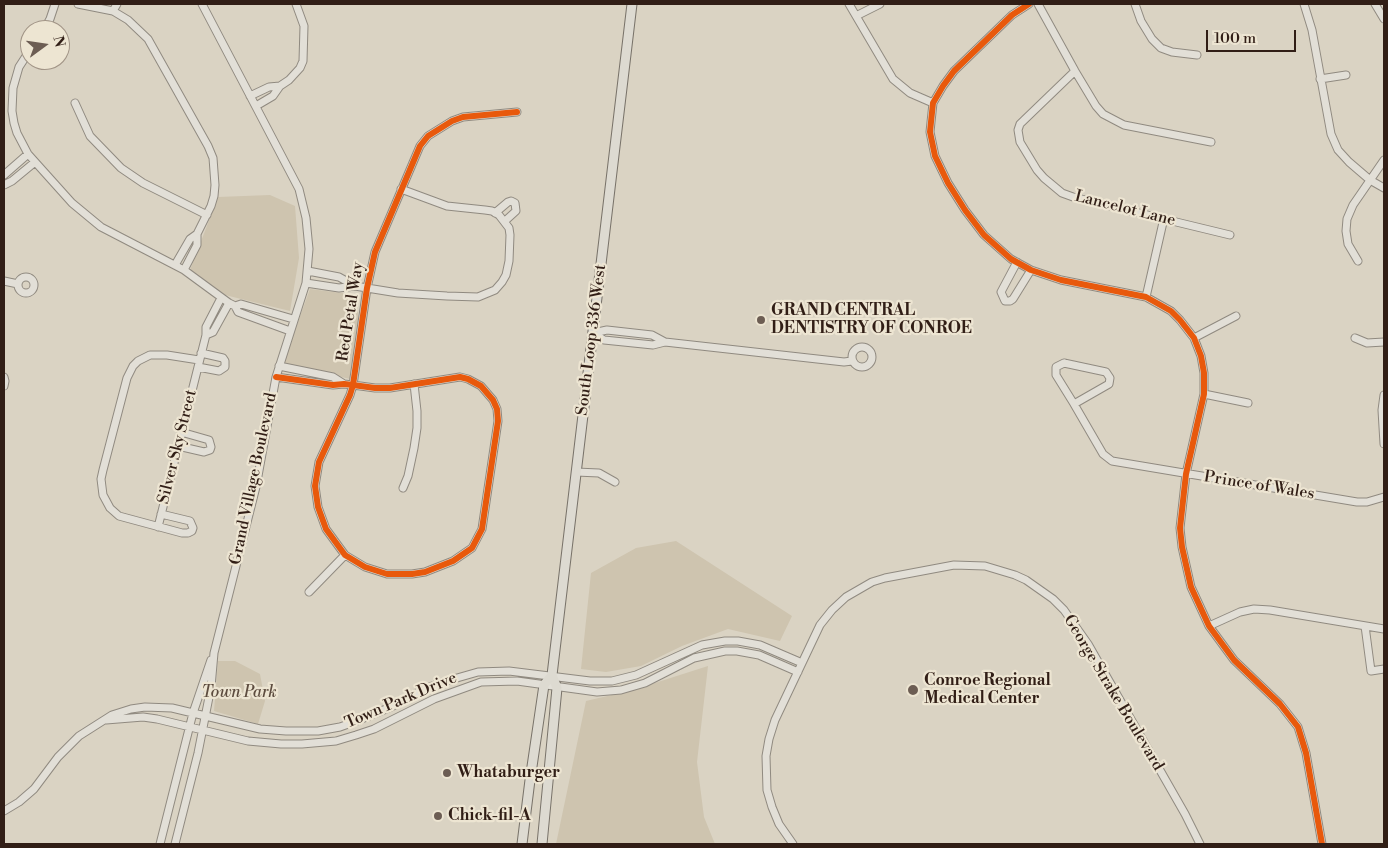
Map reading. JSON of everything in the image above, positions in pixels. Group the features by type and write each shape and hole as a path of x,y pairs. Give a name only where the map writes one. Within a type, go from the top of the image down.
{"main road":[{"name":"South Loop 336 West","path":"542,844 557,688 552,676 632,4"},
{"path":"522,844 544,685 552,676"}],"street":[{"path":"49,20 55,4"},
{"path":"78,4 113,12 128,20 148,39 213,158 214,196 197,234 190,239 175,265"},
{"path":"113,12 117,4"},
{"name":"Grand Village Boulevard","path":"160,844 189,726 214,653 256,487 276,377 306,283 308,271 308,234 299,188 202,4"},
{"path":"256,106 272,96 280,86 290,80 303,61 304,26 296,4"},
{"path":"849,4 893,78 910,93 933,103"},
{"path":"856,16 880,4"},
{"path":"1029,4 1012,15 942,86 933,103 930,132 935,156 941,170 965,210 984,235 1011,259 1031,270 1061,280 1146,297 1170,311 1194,338 1201,356 1204,373 1204,394 1186,474 1180,528 1182,547 1191,587 1209,626 1234,660 1280,704 1298,727 1306,753 1322,844"},
{"path":"1038,4 1075,71 1096,106 1103,114 1124,126 1211,142"},
{"path":"1135,4 1141,21 1152,39 1161,48 1172,52 1197,55"},
{"path":"1304,4 1312,30 1330,134 1338,150 1370,180 1384,188"},
{"path":"1375,4 1384,19"},
{"path":"20,66 13,88 12,102 17,133 28,154 72,203 101,227 184,270 232,304 238,312 290,332"},
{"name":"Lancelot Lane","path":"1075,71 1020,124 1018,130 1020,142 1037,170 1052,186 1062,193 1074,197 1230,235"},
{"path":"1320,79 1346,75"},
{"path":"250,96 269,87 280,86"},
{"path":"75,103 90,136 121,168 143,183 207,215"},
{"name":"Red Petal Way","path":"345,555 329,534 321,517 315,486 319,462 350,395 353,384 367,288 375,252 420,146 428,136 440,127 463,117 517,112"},
{"path":"4,175 28,154"},
{"path":"1358,261 1348,244 1347,218 1353,205 1384,160"},
{"path":"4,185 12,181 35,162"},
{"path":"306,283 339,288 355,286 398,293 447,296 478,297 495,290 506,275 510,235 509,228 505,222 496,213 447,206 401,189"},
{"path":"496,213 508,202 515,203 516,211 505,222"},
{"path":"1146,297 1164,218"},
{"path":"184,270 197,245 197,234"},
{"path":"1017,262 1001,292 1005,301 1013,299 1031,270"},
{"path":"308,271 339,277 355,286"},
{"path":"4,282 18,284"},
{"name":"Silver Sky Street","path":"158,527 206,335 206,327 221,298"},
{"path":"232,304 241,304 293,319"},
{"name":"Silver Sky Street","path":"206,335 213,332 232,304"},
{"path":"1194,338 1236,316"},
{"path":"593,333 604,340 653,345 665,342 844,362 852,361"},
{"path":"1355,338 1367,343 1384,342"},
{"path":"161,514 190,521 193,528 191,532 182,533 119,516 110,508 103,495 101,486 103,470 125,387 133,366 150,355 167,355 199,360"},
{"name":"Prince of Wales","path":"1074,404 1107,386 1110,381 1109,374 1064,363 1056,367 1056,375 1103,454 1112,461 1356,502 1367,502 1384,497"},
{"path":"279,366 333,377 344,384"},
{"path":"4,377 4,386"},
{"path":"276,377 333,385 353,384 390,388 460,377 481,386 493,400 497,409 498,421 482,529 472,548 453,561 425,572 412,574 388,574 365,566 345,555 309,592"},
{"path":"403,488 414,448 417,428 414,384"},
{"path":"1204,394 1248,403"},
{"path":"1384,395 1382,410 1384,444"},
{"path":"178,446 204,452 210,450 211,447 210,440 182,432"},
{"path":"576,472 599,473 615,482"},
{"name":"George Strake Boulevard","path":"793,844 779,824 772,808 767,790 766,756 775,720 825,617 846,597 872,582 954,564 985,566 1015,575 1026,580 1053,599 1064,610 1083,638 1185,814 1200,844"},
{"path":"1209,626 1240,612 1254,609 1384,629"},
{"path":"1365,626 1371,671 1384,669"},
{"name":"Town Park Drive","path":"4,811 19,802 34,789 58,757 79,736 112,715 145,707 172,708 193,712 260,729 318,731 340,727 363,719 391,707 422,690 471,673 509,671 604,681 624,679 641,673 688,650 702,645 725,641 760,645 802,663"},
{"name":"Town Park Drive","path":"106,720 144,717 265,743 302,744 327,742 374,729 434,699 481,682 505,680 596,692 622,690 645,683 694,658 725,651 758,655 798,672"},
{"name":"Grand Village Boulevard","path":"175,844 211,687 214,653"},
{"path":"641,673 645,683"},
{"path":"166,822 180,825"}],"green space":[{"path":"270,195 295,206 299,258 290,311 225,295 190,270 218,197"},
{"path":"310,289 358,295 358,325 350,379 283,363"},
{"path":"676,541 792,616 780,641 728,629 682,646 641,666 606,672 581,669 591,573 636,548"},
{"name":"Town Park","path":"218,661 235,661 260,674 265,701 258,724 214,711"},
{"path":"708,666 697,762 704,817 715,844 556,844 586,701 633,690"}],"cycle path":[{"path":"1029,4 1012,15 954,71 943,86 933,103 930,132 935,156 948,183 965,210 984,235 1011,259 1031,270 1061,280 1146,297 1171,311 1194,338 1201,356 1204,373 1204,394 1186,474 1180,528 1182,547 1191,587 1209,626 1234,660 1280,704 1298,727 1306,753 1322,844"},
{"path":"276,377 333,385 344,384 353,385 375,388 390,388 460,377 481,386 493,400 497,409 498,421 482,529 472,548 453,561 425,572 387,574 365,567 345,555 326,529 318,507 315,486 319,462 353,385 367,288 375,252 420,146 428,136 452,121 463,117 517,112"}],"place":[{"name":"GRAND CENTRAL DENTISTRY OF CONROE","path":"761,320"},
{"name":"Conroe Regional Medical Center","path":"913,690"},
{"name":"Whataburger","path":"447,773"},
{"name":"Chick-fil-A","path":"438,816"}]}
